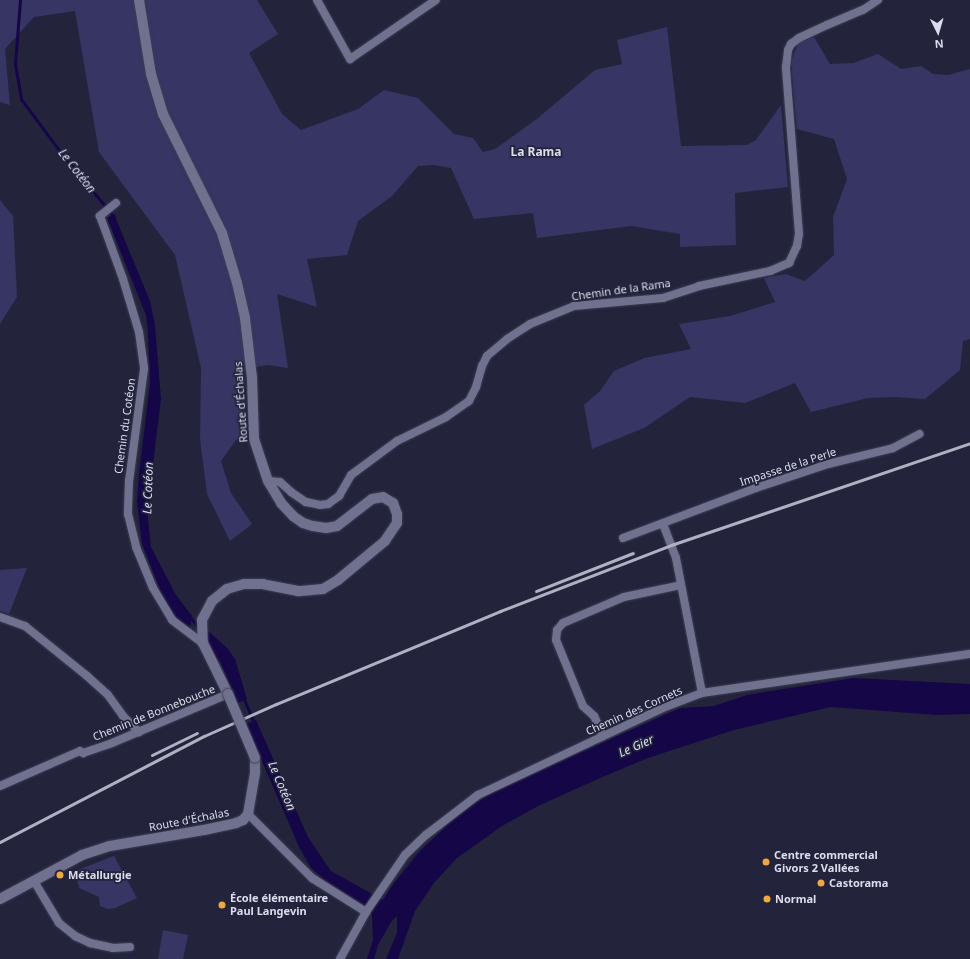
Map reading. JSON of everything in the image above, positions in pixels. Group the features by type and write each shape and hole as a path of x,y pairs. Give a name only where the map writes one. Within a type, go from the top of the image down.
{"street":[{"name":"Route d'Échalas","path":"0,899 82,856 110,846 236,823 243,820 248,814 255,773 255,758 228,694 203,643 201,629 204,614 212,601 219,594 236,586 254,583 298,591 323,589 338,580 385,541 397,523 397,514 393,503 383,497 372,499 337,526 326,528 303,523 292,516 281,503 268,481 254,440 252,378 245,318 237,283 222,233 163,114 151,74 139,0"},
{"path":"317,0 350,60 436,0"},
{"name":"Chemin de la Rama","path":"268,481 280,482 296,496 306,502 320,505 328,504 339,496 350,475 397,441 446,417 469,401 476,387 482,366 487,356 507,339 530,324 574,306 663,298 699,286 770,271 789,263 797,246 799,234 786,67 788,50 791,44 799,38 827,24 863,10 878,0"},
{"name":"Chemin du Cotéon","path":"116,203 100,216 139,332 144,369 129,482 128,514 136,547 153,588 172,620 203,643"},
{"name":"Impasse de la Perle","path":"623,538 756,488 828,464 893,448 919,434"},
{"path":"663,524 676,558 702,693"},
{"path":"603,736 594,716 583,706 556,640 557,630 563,623 624,598 681,585"},
{"path":"0,617 25,626 88,676 108,695 123,716 139,732"},
{"name":"Chemin des Cornets","path":"340,959 366,912 406,856 426,835 478,795 665,707 702,693 970,654"},
{"name":"Chemin de Bonnebouche","path":"0,786 80,751 83,753 139,732 228,694"},
{"path":"248,814 312,878 366,912"},
{"path":"34,881 59,923 75,936 112,948 130,947"}],"shaded area":[{"path":"0,0 257,0 278,34 249,53 282,114 301,130 358,109 384,90 418,98 454,134 473,138 483,152 495,149 538,118 595,70 622,64 617,40 667,27 681,146 747,145 756,140 781,105 788,187 735,193 736,245 680,247 680,234 631,226 537,238 533,213 474,219 451,168 434,165 418,166 392,196 358,221 347,255 307,259 317,307 277,294 288,368 268,365 245,369 244,433 236,440 221,461 231,493 252,524 230,541 207,494 200,439 201,368 175,255 99,152 75,11 34,17 5,49 10,105 0,102"},
{"path":"814,37 830,64 853,63 878,54 901,69 921,66 933,74 948,75 970,69 970,339 963,341 960,370 925,399 895,397 868,398 811,412 795,383 745,403 690,397 644,428 592,449 584,405 600,391 614,371 644,358 691,349 679,324 730,316 775,302 764,278 786,274 805,281 834,255 833,217 847,179 834,139 797,129 791,62 798,43"},
{"path":"0,200 13,216 17,297 0,324"},
{"path":"27,568 9,614 0,611 0,570"},
{"path":"114,856 137,898 115,908 108,909 100,906 99,897 79,888 75,871"},
{"path":"163,930 188,935 183,959 158,959"}],"water":[{"path":"114,214 150,301 155,325 161,399 153,464 148,468 146,499 151,547 176,595 192,616 190,629 180,623 164,600 142,544 137,502 150,384 148,332 146,315 107,218"},
{"path":"204,627 228,649 235,659 247,699 238,703 220,662 207,646"},
{"name":"Le Gier","path":"854,678 970,684 970,714 937,715 831,707 734,730 648,758 600,778 538,806 502,826 457,858 434,883 415,911 398,959 386,959 397,933 397,916 391,922 378,945 374,959 367,959 373,940 372,915 366,906 325,880 311,868 299,847 246,724 256,720 308,837 331,871 383,900 394,883 420,851 460,813 492,793 680,708 714,706 747,695"}],"waterway":[{"name":"Le Cotéon","path":"20,0 15,64 21,99 59,150 114,217"},
{"name":"Le Cotéon","path":"147,508 149,464"},
{"name":"Le Cotéon","path":"189,616 200,629"},
{"name":"Le Cotéon","path":"243,697 254,723"}],"railway":[{"path":"0,842 204,736 276,704 500,611 671,545 970,443"},
{"path":"536,591 633,553"},
{"path":"152,755 197,733"}],"place":[{"name":"Centre commercial Givors 2 Vallées","path":"766,862"},
{"name":"Métallurgie","path":"60,875"},
{"name":"Castorama","path":"821,883"},
{"name":"Normal","path":"767,899"},
{"name":"École élémentaire Paul Langevin","path":"222,905"}],"district":[{"name":"La Rama","path":"536,152"}]}
